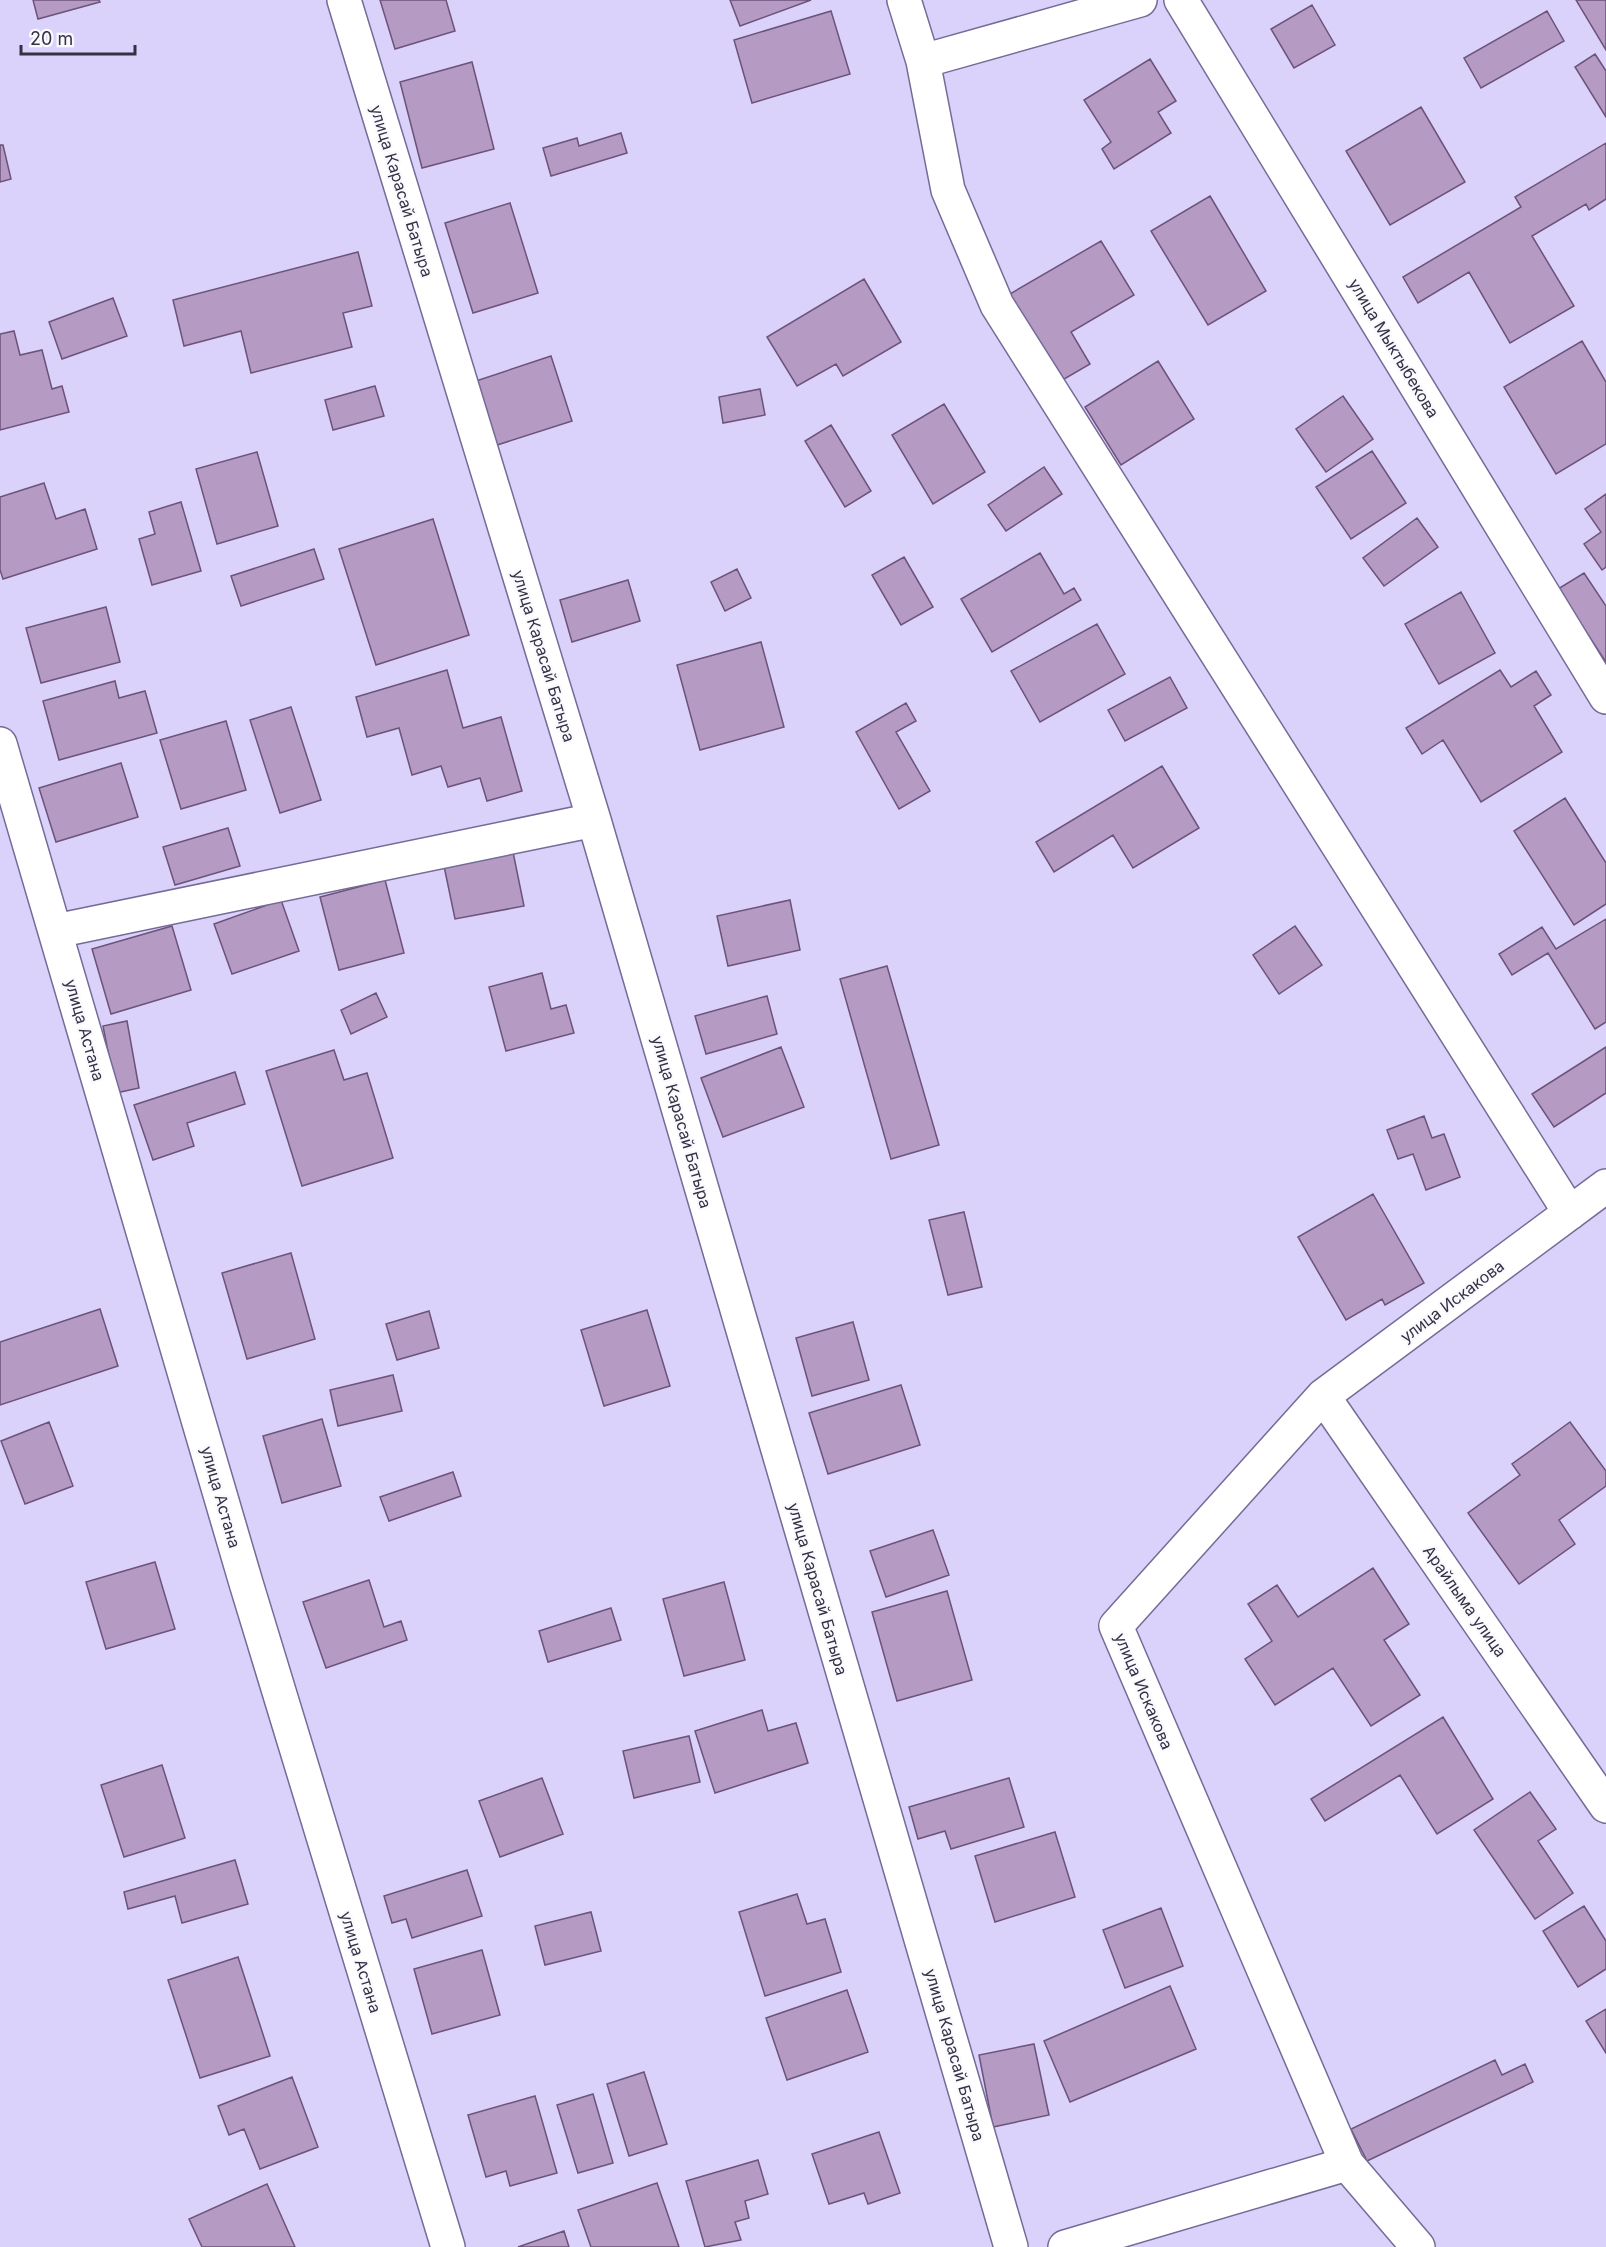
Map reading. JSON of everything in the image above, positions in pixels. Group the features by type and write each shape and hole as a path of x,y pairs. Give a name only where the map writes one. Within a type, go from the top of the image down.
{"street":[{"name":"улица Карасай Батыра","path":"344,0 594,820 1011,2247"},
{"path":"904,0 923,61 948,190 997,305 1569,1213"},
{"path":"923,61 1140,0"},
{"name":"улица Мыктыбекова","path":"1181,0 1606,697"},
{"name":"улица Астана","path":"0,744 243,1572 448,2247"},
{"path":"56,931 594,820"},
{"name":"улица Искакова","path":"1418,2247 1347,2164 1116,1626 1323,1396 1606,1186"},
{"name":"Арайлыма улица","path":"1323,1396 1606,1806"},
{"path":"1065,2247 1347,2164"}],"building":[{"path":"33,0 99,0 100,2 38,19"},
{"path":"380,0 446,0 455,31 395,49"},
{"path":"730,0 811,0 740,26"},
{"path":"1576,0 1606,0 1606,50"},
{"path":"1312,5 1335,45 1294,68 1271,29"},
{"path":"831,11 850,74 752,103 734,40"},
{"path":"1547,11 1564,41 1481,88 1464,58"},
{"path":"1595,54 1606,71 1606,117 1575,67"},
{"path":"1150,59 1176,101 1158,112 1171,133 1114,169 1102,149 1111,142 1084,100"},
{"path":"472,62 494,149 422,168 400,82"},
{"path":"1421,107 1465,182 1390,225 1346,151"},
{"path":"621,133 627,153 551,176 543,148 577,138 579,146"},
{"path":"1606,143 1606,199 1589,210 1586,204 1532,236 1574,306 1510,343 1469,272 1418,303 1403,277 1521,207 1515,197"},
{"path":"0,145 3,145 11,179 0,182"},
{"path":"1210,196 1266,291 1208,325 1151,231"},
{"path":"510,203 538,293 473,313 445,223"},
{"path":"1101,241 1134,295 1071,332 1090,364 1054,385 1003,298"},
{"path":"358,252 372,306 343,313 352,347 251,373 241,331 184,346 173,300"},
{"path":"864,279 901,342 843,376 836,364 797,386 767,337"},
{"path":"113,298 127,336 62,359 49,322"},
{"path":"14,331 20,355 42,350 52,389 62,386 69,412 0,430 0,334"},
{"path":"1582,341 1606,382 1606,444 1556,474 1504,387"},
{"path":"551,356 572,421 494,446 473,382"},
{"path":"1158,361 1194,419 1121,465 1085,407"},
{"path":"375,386 384,416 333,430 325,400"},
{"path":"760,389 765,415 723,423 719,397"},
{"path":"1343,396 1373,439 1326,472 1296,429"},
{"path":"944,404 985,472 933,504 892,435"},
{"path":"831,425 871,491 845,507 805,441"},
{"path":"1372,451 1406,503 1351,539 1316,487"},
{"path":"257,452 278,526 217,544 196,469"},
{"path":"1044,467 1062,494 1006,531 988,505"},
{"path":"44,483 56,519 85,509 97,549 3,579 0,570 0,497"},
{"path":"1606,494 1606,567 1602,570 1584,544 1601,532 1585,509"},
{"path":"181,502 201,571 152,585 139,539 155,534 149,512"},
{"path":"1417,518 1438,547 1384,586 1363,558"},
{"path":"433,519 469,635 376,665 339,549"},
{"path":"314,549 324,579 241,606 231,576"},
{"path":"1040,553 1064,594 1074,588 1081,600 992,652 961,599"},
{"path":"904,557 933,607 901,625 872,575"},
{"path":"737,569 751,598 725,611 711,582"},
{"path":"1584,573 1606,606 1606,662 1558,589"},
{"path":"628,580 640,621 572,642 560,600"},
{"path":"1461,592 1495,653 1439,684 1405,624"},
{"path":"106,607 120,662 41,683 26,628"},
{"path":"1097,624 1125,674 1040,722 1011,671"},
{"path":"761,642 784,727 700,750 677,665"},
{"path":"447,670 463,728 501,717 522,791 487,801 480,778 448,787 441,766 412,775 399,728 367,737 356,697"},
{"path":"1500,670 1511,687 1536,671 1551,695 1534,706 1562,752 1481,802 1443,740 1422,754 1406,728"},
{"path":"1170,677 1187,708 1125,741 1108,710"},
{"path":"115,681 119,698 145,691 157,733 59,760 43,701"},
{"path":"906,703 916,721 896,732 930,791 899,809 856,732"},
{"path":"291,707 321,800 280,813 250,720"},
{"path":"226,721 246,790 181,809 160,740"},
{"path":"121,763 138,817 56,842 39,788"},
{"path":"1162,766 1199,828 1133,868 1113,835 1054,872 1036,842"},
{"path":"1565,798 1606,863 1606,904 1574,925 1514,831"},
{"path":"228,828 240,866 175,885 163,847"},
{"path":"513,852 524,906 455,919 444,866"},
{"path":"385,880 404,953 339,970 320,897"},
{"path":"281,900 299,951 232,974 214,924"},
{"path":"790,900 800,950 728,966 717,916"},
{"path":"1606,919 1606,1022 1595,1029 1548,953 1512,975 1499,954 1542,927 1556,949"},
{"path":"172,926 191,990 111,1014 92,949"},
{"path":"1295,926 1322,965 1279,994 1253,955"},
{"path":"887,966 939,1145 891,1159 840,979"},
{"path":"542,973 551,1009 566,1005 574,1033 506,1051 489,987"},
{"path":"376,993 387,1017 351,1034 341,1010"},
{"path":"767,996 777,1034 706,1054 695,1016"},
{"path":"127,1021 139,1088 116,1093 103,1026"},
{"path":"781,1047 804,1107 723,1137 701,1078"},
{"path":"1606,1047 1606,1093 1554,1127 1532,1094"},
{"path":"334,1050 344,1080 367,1073 393,1158 302,1186 266,1071"},
{"path":"235,1072 245,1104 187,1123 194,1146 153,1160 134,1105"},
{"path":"1424,1116 1432,1138 1444,1134 1460,1177 1426,1190 1413,1154 1398,1159 1387,1130"},
{"path":"1373,1194 1424,1283 1385,1305 1382,1299 1346,1320 1298,1237"},
{"path":"964,1212 982,1287 948,1295 929,1220"},
{"path":"291,1253 315,1339 247,1359 222,1273"},
{"path":"100,1309 118,1366 0,1405 0,1342"},
{"path":"647,1310 670,1386 604,1406 581,1330"},
{"path":"429,1311 439,1348 397,1360 386,1324"},
{"path":"853,1322 869,1380 812,1396 796,1338"},
{"path":"393,1375 402,1411 338,1426 330,1390"},
{"path":"901,1385 920,1445 828,1474 809,1413"},
{"path":"322,1419 341,1486 282,1503 263,1436"},
{"path":"49,1422 73,1486 25,1504 1,1441"},
{"path":"1570,1422 1606,1471 1606,1486 1559,1520 1575,1544 1519,1584 1468,1513 1520,1475 1512,1464"},
{"path":"453,1472 461,1496 389,1521 380,1497"},
{"path":"933,1530 949,1575 886,1597 870,1551"},
{"path":"155,1562 175,1629 106,1649 86,1582"},
{"path":"1373,1568 1409,1624 1384,1640 1420,1695 1371,1726 1333,1668 1275,1705 1245,1659 1272,1641 1248,1604 1277,1585 1298,1617"},
{"path":"369,1580 384,1627 401,1621 407,1640 326,1668 303,1602"},
{"path":"724,1582 745,1660 684,1676 663,1599"},
{"path":"947,1591 972,1680 897,1701 872,1612"},
{"path":"611,1608 621,1640 548,1662 539,1631"},
{"path":"762,1710 768,1731 796,1723 808,1763 715,1793 695,1731"},
{"path":"1443,1717 1493,1799 1437,1834 1400,1775 1325,1821 1311,1799"},
{"path":"689,1736 700,1782 634,1798 623,1751"},
{"path":"162,1765 185,1838 124,1857 101,1785"},
{"path":"542,1778 563,1834 500,1857 479,1801"},
{"path":"1009,1778 1024,1827 951,1849 945,1831 918,1839 909,1807"},
{"path":"1530,1792 1556,1829 1538,1841 1573,1893 1535,1919 1474,1830"},
{"path":"1055,1832 1075,1897 995,1922 975,1856"},
{"path":"235,1860 248,1904 182,1923 175,1896 128,1909 124,1892"},
{"path":"467,1870 482,1916 412,1938 406,1919 392,1923 384,1896"},
{"path":"797,1894 807,1924 825,1919 841,1972 765,1996 739,1912"},
{"path":"1584,1906 1606,1941 1606,1969 1578,1987 1543,1931"},
{"path":"1161,1908 1183,1966 1125,1988 1103,1930"},
{"path":"591,1912 601,1951 545,1965 535,1926"},
{"path":"482,1950 500,2015 432,2034 414,1969"},
{"path":"238,1957 270,2056 200,2078 168,1980"},
{"path":"1170,1986 1196,2049 1070,2102 1044,2041"},
{"path":"847,1990 868,2052 787,2080 766,2018"},
{"path":"1606,2009 1606,2053 1586,2021"},
{"path":"1034,2044 1049,2115 993,2127 979,2055"},
{"path":"1495,2060 1502,2075 1525,2064 1533,2082 1367,2161 1351,2129"},
{"path":"644,2072 667,2144 629,2156 607,2084"},
{"path":"292,2077 318,2147 260,2169 244,2129 229,2135 218,2106"},
{"path":"593,2094 613,2163 578,2173 557,2105"},
{"path":"535,2096 557,2173 510,2186 506,2171 486,2177 468,2115"},
{"path":"879,2132 900,2193 868,2204 864,2193 829,2204 812,2154"},
{"path":"758,2160 768,2194 745,2201 749,2218 735,2222 741,2240 705,2247 686,2181"},
{"path":"657,2183 679,2247 591,2247 578,2210"},
{"path":"267,2184 295,2247 202,2247 189,2219"},
{"path":"564,2231 569,2247 518,2247"}]}
